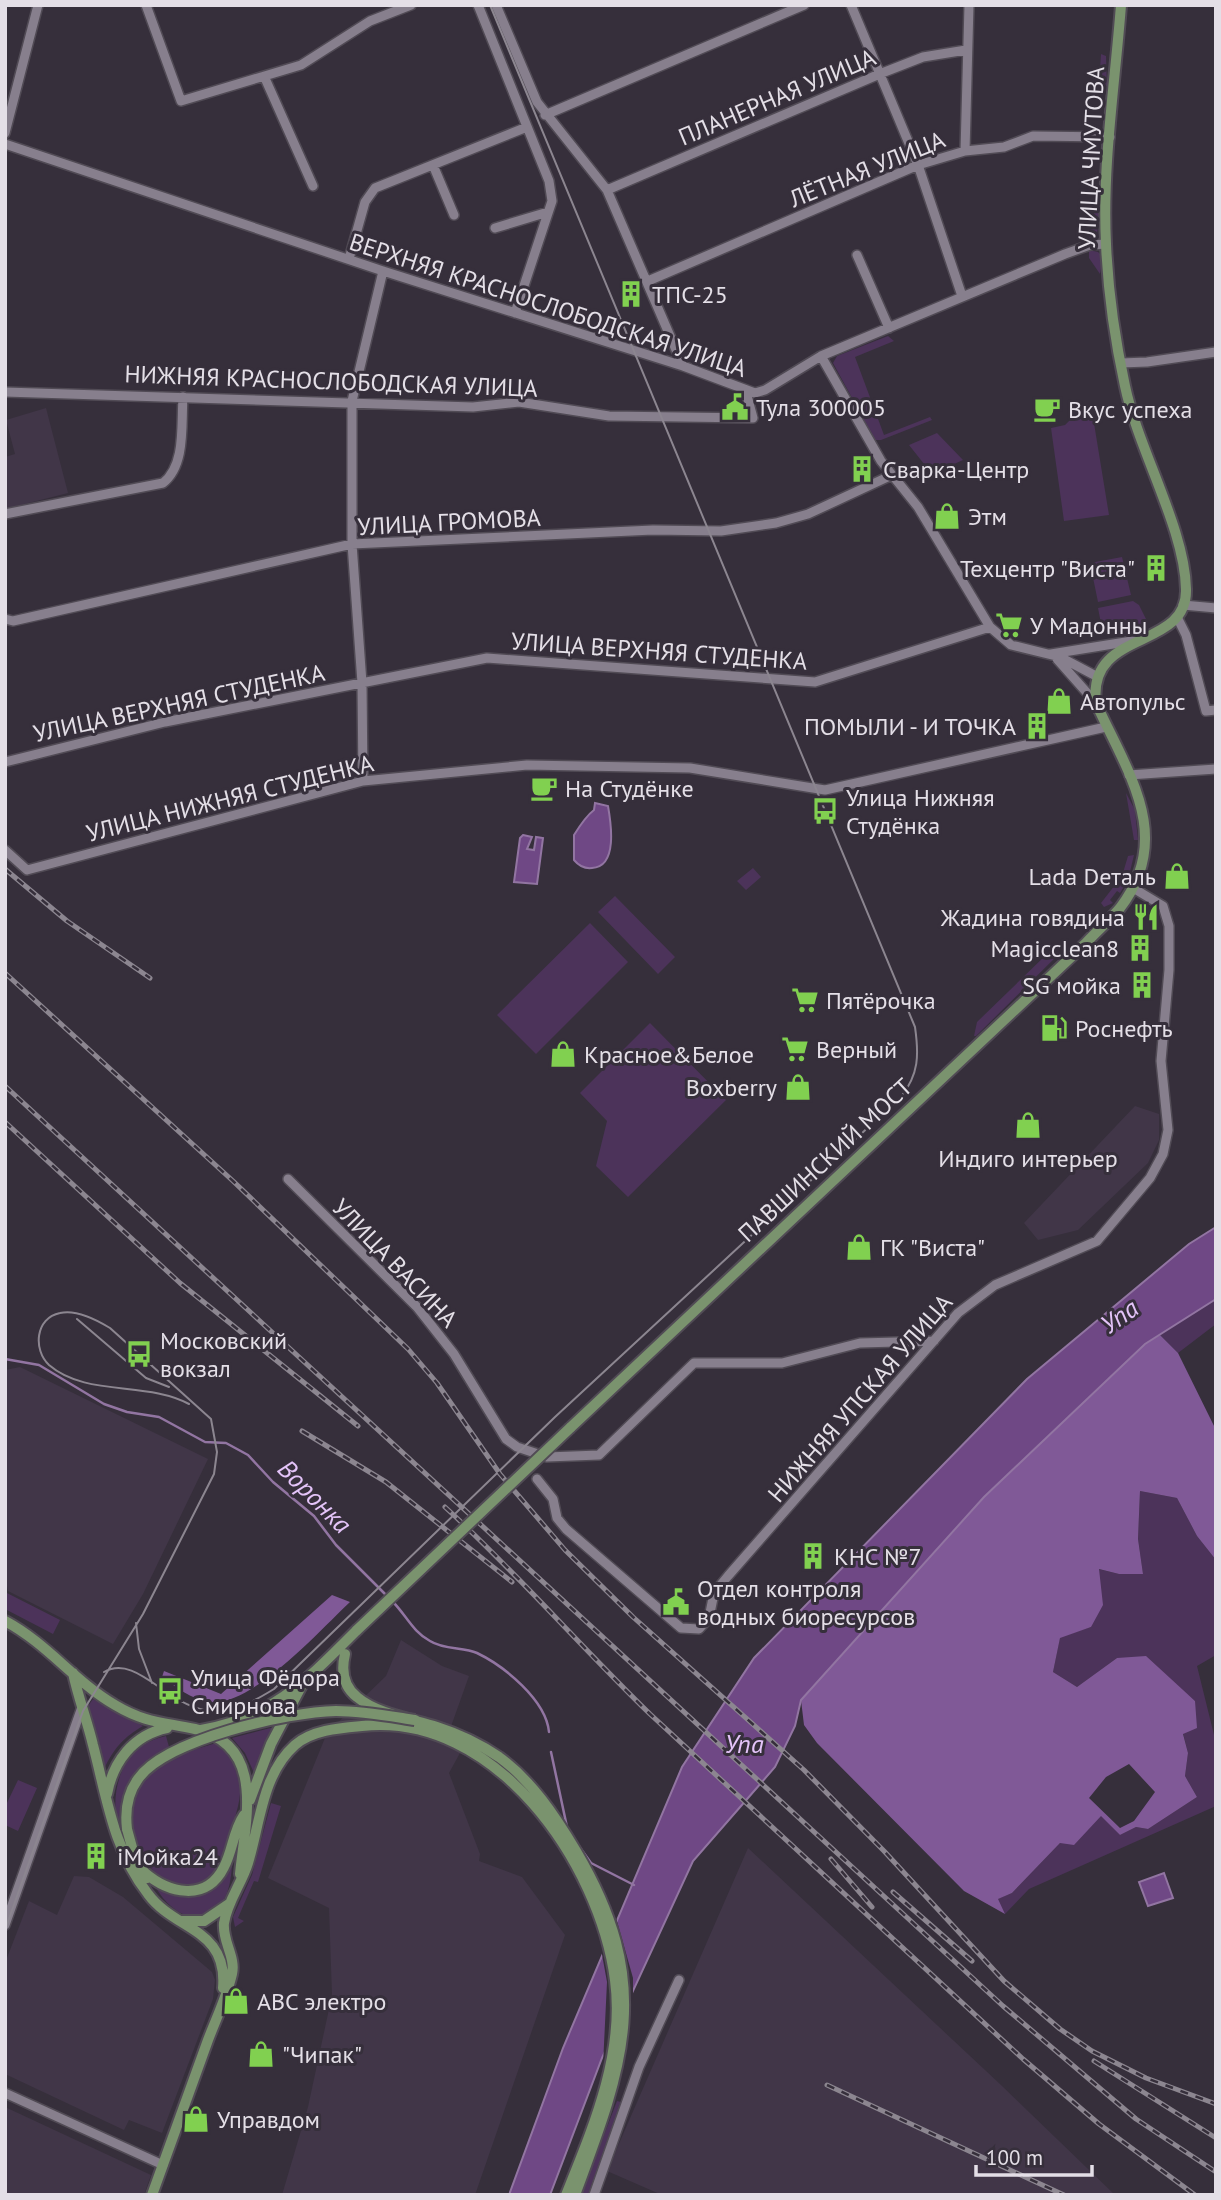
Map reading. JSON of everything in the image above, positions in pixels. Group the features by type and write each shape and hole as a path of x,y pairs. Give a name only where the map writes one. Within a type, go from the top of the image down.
{"main road":[{"name":"УЛИЦА ЧМУТОВА","path":"1121,5 1110,137 1106,244 1121,363 1135,427 1174,534 1184,571 1184,605"},
{"path":"1096,703 1096,676 1110,657 1159,631 1177,617 1184,605"},
{"name":"ПАВШИНСКИЙ МОСТ","path":"302,1685 570,1428 1108,921 1133,888 1142,867 1146,829 1129,775 1096,703"},
{"path":"5,1620 47,1647 91,1690 136,1716 172,1727 200,1730 252,1716 302,1685"},
{"path":"345,1654 343,1674 354,1694 366,1703 471,1741 516,1771 554,1816 594,1881 614,1931 625,1999 621,2054 575,2195"},
{"path":"73,1673 121,1850 141,1885 161,1908 205,1936 219,1956 223,1975 221,2005"},
{"path":"144,1872 160,1884 177,1891 195,1891 207,1885 223,1870 271,1744 302,1685"},
{"path":"82,1707 91,1690"},
{"path":"161,1908 133,1851 127,1829 127,1807 136,1780 149,1767 168,1754 250,1725 298,1714 358,1712 415,1720"},
{"path":"152,2195 232,1973 224,1925 248,1864 264,1799 280,1763 296,1744 315,1734 375,1724 432,1734 484,1759 515,1783 549,1824 586,1884 612,1957 617,1996 616,2031 600,2115 566,2195"},
{"path":"106,1797 113,1771 131,1747 154,1731 172,1727"},
{"path":"200,1730 227,1745 243,1765 247,1784 239,1886"},
{"path":"181,1921 204,1921 232,1902"}],"street":[{"path":"5,132 38,5"},
{"path":"146,5 181,101 301,65 369,21 411,5"},
{"path":"478,5 549,181 552,201 515,313"},
{"path":"496,5 545,115 607,190 683,366"},
{"path":"545,115 804,5"},
{"path":"851,5 882,73 918,165 962,296"},
{"path":"965,150 969,5"},
{"name":"ПЛАНЕРНАЯ УЛИЦА","path":"607,190 923,57 966,50"},
{"path":"264,76 313,186"},
{"path":"349,259 365,202 375,188 527,127"},
{"name":"ЛЁТНАЯ УЛИЦА","path":"648,281 918,165 965,150 1004,147 1033,136 1110,137"},
{"name":"ВЕРХНЯЯ КРАСНОСЛОБОДСКАЯ УЛИЦА","path":"5,144 383,271 683,366 746,392 765,390 821,356 962,296 1087,246 1106,244"},
{"path":"433,165 454,215"},
{"path":"495,228 548,212"},
{"path":"857,255 889,328"},
{"path":"363,781 362,683 352,544 352,401 383,271"},
{"path":"1121,363 1216,352"},
{"path":"821,356 892,475 918,507 990,627 1011,645 1050,654 1096,676"},
{"name":"НИЖНЯЯ КРАСНОСЛОБОДСКАЯ УЛИЦА","path":"5,392 352,401 473,407 519,402 609,416 753,418 746,392"},
{"path":"5,514 163,483 174,474 178,462 184,397"},
{"name":"УЛИЦА ГРОМОВА","path":"5,619 13,621 352,544 653,530 721,531 776,523 808,514 892,475"},
{"path":"1184,605 1216,608"},
{"path":"1177,617 1186,635 1206,711 1216,710"},
{"name":"УЛИЦА ВЕРХНЯЯ СТУДЕНКА","path":"362,683 487,658 815,682 990,627"},
{"path":"1050,654 1140,639"},
{"path":"1050,654 1096,703"},
{"name":"УЛИЦА ВЕРХНЯЯ CТУДЕНКА","path":"5,762 165,722 362,683"},
{"name":"УЛИЦА НИЖНЯЯ CТУДЕНКA","path":"5,850 27,870 363,781 540,765 691,768 825,790 1106,727"},
{"path":"1129,775 1216,769"},
{"name":"НИЖНЯЯ УПСКАЯ УЛИЦА","path":"537,1479 553,1499 557,1518 566,1530 681,1628 699,1629 709,1618 714,1593 957,1313 985,1291 1097,1241 1150,1178 1163,1154 1168,1130 1161,1061 1169,970 1169,926 1163,906 1133,888"},
{"name":"УЛИЦА ВАСИНА","path":"288,1180 416,1307 454,1354 506,1440 547,1457 591,1458 606,1451 654,1399 694,1363 782,1363 860,1343 934,1341"},
{"path":"345,1654 357,1630"},
{"path":"5,1925 82,1707"},
{"path":"594,2195 639,2067 680,1980"},
{"path":"5,2092 163,2165"}],"shaded area":[{"path":"1101,54 1106,56 1107,86 1099,86"},
{"path":"1099,212 1097,235 1089,241 1090,213"},
{"path":"1089,250 1098,252 1103,257 1100,274 1089,258"},
{"path":"888,336 894,341 855,357 884,435 930,417 932,420 875,440 833,363 837,356"},
{"path":"46,408 68,493 5,509 5,457 15,454 6,420"},
{"path":"1079,411 1092,411 1109,515 1064,521 1051,428 1065,425"},
{"path":"937,433 963,460 932,474 909,445"},
{"path":"1122,557 1131,595 1098,602 1090,563"},
{"path":"1133,601 1139,605 1148,623 1103,634 1098,608"},
{"path":"1126,793 1135,810 1138,840 1134,840"},
{"path":"1134,855 1128,880 1120,893 1117,891 1110,900 1113,903 1104,907 1101,903 1122,876 1128,856"},
{"path":"753,868 761,877 746,890 737,881"},
{"path":"615,896 675,957 658,974 598,912"},
{"path":"590,923 628,962 536,1054 497,1015"},
{"path":"1061,952 974,1036 977,1022 1048,953"},
{"path":"650,1023 726,1100 628,1197 596,1166 607,1121 580,1093"},
{"path":"1135,1106 1159,1114 1159,1140 1148,1163 1078,1230 1038,1240 1024,1223"},
{"path":"1216,1299 1216,1324 1178,1353 1160,1335"},
{"path":"1160,1335 1178,1353 1216,1430 1216,1560 1197,1536 1177,1498 1140,1491 1138,1539 1143,1574 1119,1574 1099,1569 1103,1605 1091,1627 1060,1638 1053,1672 1077,1687 1117,1658 1146,1656 1195,1701 1197,1728 1183,1734 1188,1753 1185,1776 1197,1797 1148,1829 1136,1827 1120,1835 1101,1816 1074,1845 1060,1843 1012,1893 998,1899 1005,1914 964,1891 817,1743 804,1725 801,1700 984,1497 1145,1344","holes":["1129,1764 1155,1792 1134,1821 1120,1828 1089,1798 1106,1777"]},
{"path":"20,1367 208,1459 143,1594 113,1644 8,1591 5,1576 5,1370"},
{"path":"1140,1491 1177,1498 1197,1536 1216,1560 1216,1655 1197,1666 1216,1743 1216,1806 1029,1889 1005,1914 997,1899 1012,1893 1060,1843 1077,1838 1101,1815 1120,1835 1136,1827 1148,1829 1197,1797 1185,1776 1188,1753 1183,1733 1195,1701 1173,1682 1117,1658 1077,1687 1053,1672 1060,1637 1091,1627 1098,1569 1119,1574 1143,1574 1138,1539"},
{"path":"5,1592 60,1620 53,1634 5,1609"},
{"path":"332,1595 350,1602 284,1665 244,1693 226,1701 209,1702 178,1689 162,1677 164,1671 221,1694"},
{"path":"401,1640 442,1666 469,1676 449,1732 460,1753 449,1773 480,1854 479,1861 522,1877 565,1935 475,2195 282,2195 308,2107 332,1995 329,1908 268,1878 327,1733 386,1676"},
{"path":"93,1699 143,1726 120,1744 104,1769 88,1706"},
{"path":"274,1727 255,1775 245,1753 232,1738"},
{"path":"166,1736 169,1747 139,1770 126,1790 122,1801 121,1827 118,1828 116,1798 122,1771 139,1749"},
{"path":"216,1743 236,1766 240,1783 239,1803 225,1857 218,1870 200,1885 182,1888 163,1880 148,1864 136,1842 132,1818 137,1793 159,1765"},
{"path":"18,1780 37,1788 18,1831 5,1825 5,1807"},
{"path":"271,1803 281,1806 258,1882 254,1881 238,1918 244,1921 235,1927 233,1917 252,1875"},
{"path":"748,1848 1115,2195 662,2195 607,2171"},
{"path":"233,1858 230,1883 224,1900 211,1913 192,1917 183,1914 167,1903 155,1886 178,1895 192,1895"},
{"path":"74,1876 89,1877 123,1897 212,1972 215,1980 213,1999 162,2133 129,2120 124,2130 5,2074 5,1963 29,1901 57,1915"},
{"path":"617,2101 621,2102 588,2195 581,2195"},
{"path":"5,2107 151,2175 144,2195 5,2195"}],"water":[{"path":"595,803 608,806 611,843 606,860 600,866 587,868 574,860 574,835 594,810"},
{"path":"523,835 532,837 527,849 534,850 536,837 543,838 537,884 514,882 520,838"},
{"name":"Упа","path":"1216,1227 1216,1299 1145,1344 984,1497 801,1700 795,1726 775,1767 693,1861 602,2058 550,2195 509,2195 563,2048 682,1767 754,1658 1027,1379 1189,1244"},
{"path":"1164,1873 1173,1898 1148,1906 1139,1882"}],"pier":[{"path":"615,1914 633,1978 633,1997 603,2065 607,1982 601,1949"}],"waterway":[{"name":"Воронка","path":"5,1359 39,1365 104,1404 127,1412 159,1417 205,1442 226,1443 248,1455 273,1482 314,1516 336,1545 388,1597"},
{"name":"Воронка","path":"393,1602 414,1628 430,1641 441,1646 477,1653 511,1675 532,1696 546,1720 549,1732"},
{"name":"Воронка","path":"551,1752 567,1827"},
{"name":"Воронка","path":"576,1842 591,1863 634,1885"}],"tram line":[{"path":"104,1672 117,1668 130,1670 185,1703 218,1711 254,1701 274,1689 555,1417 901,1097 907,1089 916,1064 915,1027 490,5"},
{"path":"5,1930 83,1711 143,1614 214,1474 217,1452 211,1419 110,1328 86,1316 66,1312 52,1316 41,1328 40,1351 49,1365 64,1375 98,1385 155,1393 189,1404"},
{"path":"77,1319 146,1378 169,1387"},
{"path":"136,1623 139,1649 152,1683"}],"railway":[{"path":"5,869 67,921 150,978"},
{"path":"5,973 233,1181 408,1349 437,1383 500,1474 565,1550 633,1617 804,1770 884,1851 1004,1981 1060,2029 1092,2051 1146,2078 1216,2104"},
{"path":"5,1086 1003,2006 1136,2119 1216,2172"},
{"path":"5,1122 180,1283 358,1426"},
{"path":"302,1431 386,1482 512,1582"},
{"path":"445,1507 650,1714 1023,2059 1099,2124 1195,2195"},
{"path":"831,1859 872,1907"},
{"path":"893,1892 972,1961"},
{"path":"1094,2061 1216,2138"},
{"path":"827,2085 1064,2195"}],"place":[{"name":"ТПС-25","path":"631,294"},
{"name":"Тула 300005","path":"735,407"},
{"name":"Вкус успеха","path":"1047,409"},
{"name":"Сварка-Центр","path":"862,469"},
{"name":"Этм","path":"947,516"},
{"name":"Техцентр \"Виста\"","path":"1156,568"},
{"name":"У Мадонны","path":"1009,625"},
{"name":"Автопульс","path":"1059,701"},
{"name":"ПОМЫЛИ - И ТОЧКА","path":"1037,726"},
{"name":"На Студёнке","path":"544,788"},
{"name":"Улица Нижняя Студёнка","path":"825,811"},
{"name":"Lada Dеталь","path":"1177,876"},
{"name":"Жадина говядина","path":"1146,917"},
{"name":"Magicclean8","path":"1140,948"},
{"name":"SG мойка","path":"1142,985"},
{"name":"Пятёрочка","path":"805,1000"},
{"name":"Роснефть","path":"1054,1028"},
{"name":"Верный","path":"795,1049"},
{"name":"Красное&Белое","path":"563,1054"},
{"name":"Boxberry","path":"798,1087"},
{"name":"Индиго интерьер","path":"1028,1125"},
{"name":"ГК \"Виста\"","path":"859,1247"},
{"name":"Московский вокзал","path":"139,1354"},
{"name":"КНС №7","path":"813,1556"},
{"name":"Отдел контроля водных биоресурсов","path":"676,1602"},
{"name":"Улица Фёдора Смирнова","path":"170,1691"},
{"name":"iМойка24","path":"96,1856"},
{"name":"АВС электро","path":"236,2001"},
{"name":"\"Чипак\"","path":"261,2054"},
{"name":"Управдом","path":"196,2119"}]}
